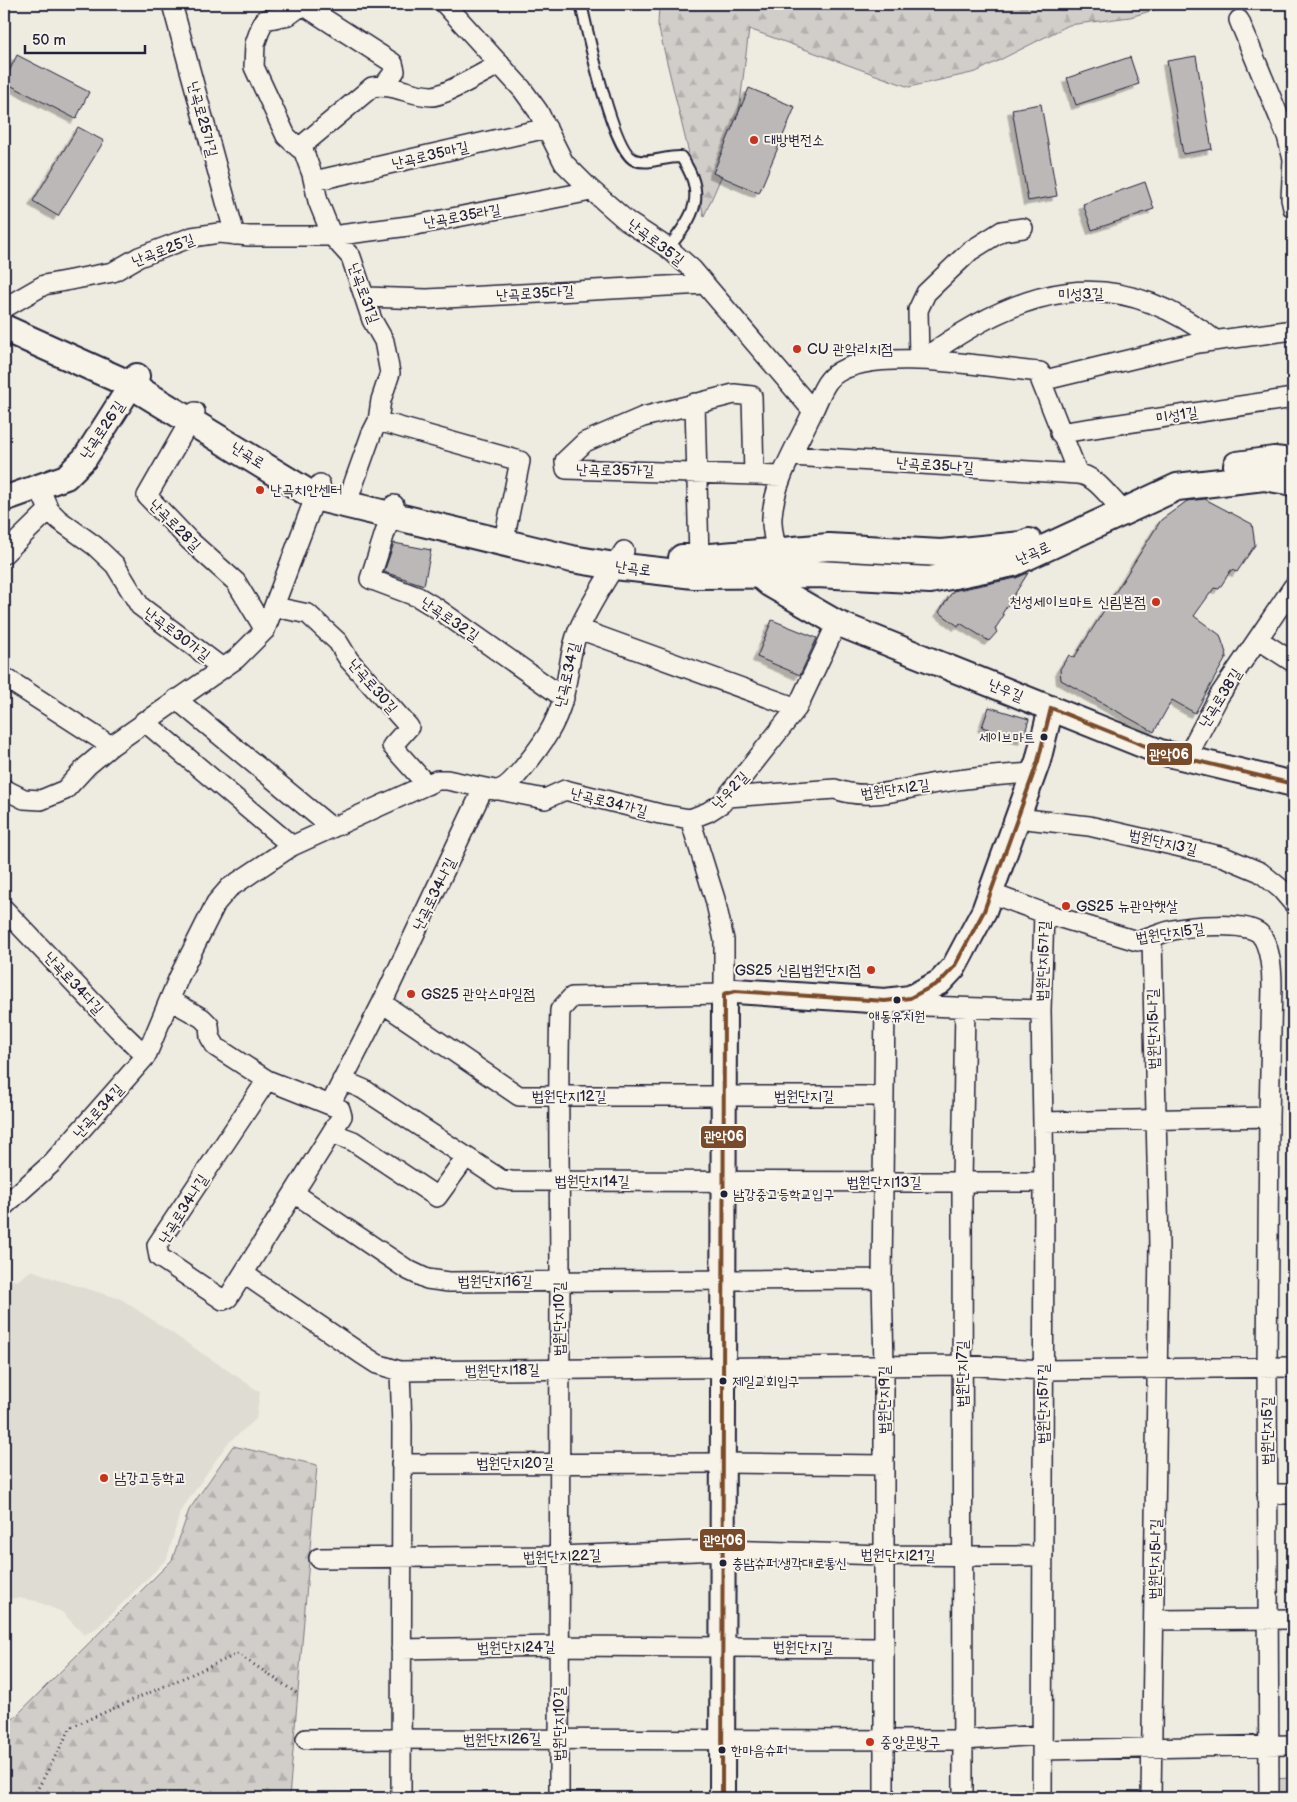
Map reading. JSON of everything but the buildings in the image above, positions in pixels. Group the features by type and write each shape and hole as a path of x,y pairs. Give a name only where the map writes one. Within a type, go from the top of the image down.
{"main road":[{"name":"난곡로","path":"4,313 134,380 318,490 572,559 699,558 829,547 941,553 1022,545 1060,530 1174,473 1274,460 1293,462"},
{"name":"난곡로","path":"4,328 134,380"},
{"name":"난곡로","path":"393,510 506,530 576,546 620,559 694,575 817,574 930,580 1013,563 1177,487 1264,478 1293,482"}],"street":[{"name":"난곡로25가길","path":"172,4 235,235"},
{"name":"난곡로31길","path":"348,499 378,421 390,373 384,341 372,320 351,257 332,236 318,201 314,182 302,147 299,148 286,136 254,67 255,44 260,27 265,20 289,15 303,4 393,63 394,70 385,84"},
{"name":"난곡로35길","path":"445,4 522,89 538,111 564,163 591,191 628,222 668,248 704,284 813,412"},
{"path":"1240,20 1287,136 1293,159 1291,199 1293,208"},
{"path":"299,148 372,87 385,84 416,95 435,96 500,64"},
{"name":"난곡로35마길","path":"314,182 547,128"},
{"name":"난곡로35라길","path":"332,236 416,225 591,191"},
{"path":"921,360 918,310 926,293 970,251 1002,231 1023,228"},
{"name":"난곡로25길","path":"4,308 44,285 113,272 139,257 192,237 219,233 235,235 332,236"},
{"name":"난곡로35다길","path":"365,297 426,299 704,284"},
{"name":"미성3길","path":"921,360 1008,307 1061,292 1108,292 1156,304 1189,320 1215,340"},
{"path":"1115,502 1098,484 1085,475 1078,474 1060,433 1041,381 1215,340 1293,330"},
{"name":"미성3길","path":"813,412 831,377 843,369 858,363 921,360 1040,372 1041,381"},
{"name":"난곡로26길","path":"4,499 66,477 85,458 134,380"},
{"name":"난곡로35가길","path":"754,475 752,396 734,394 643,417 585,442 565,461 566,469 782,476"},
{"name":"미성1길","path":"1060,433 1293,398"},
{"path":"695,403 699,558"},
{"path":"776,552 772,517 776,492 813,412"},
{"name":"난곡로28길","path":"193,415 147,496 189,540 236,582 265,630"},
{"path":"378,421 520,461 506,530"},
{"name":"난곡로35나길","path":"792,456 1078,474"},
{"name":"난곡로30가길","path":"39,487 49,510 59,520 95,546 115,566 140,606 221,667"},
{"path":"4,789 24,799 40,800 65,790 87,766 112,746 236,658 265,630 318,490"},
{"path":"4,554 49,510"},
{"name":"난곡로32길","path":"393,510 370,579 418,597 438,609 564,698"},
{"name":"난우길","path":"738,555 769,584 837,623 1160,752 1293,784"},
{"name":"난곡로34길","path":"4,1206 51,1164 146,1056 216,903 229,888 292,846 437,780 447,780 491,790 514,780 545,741 564,698 572,648 579,629 620,559"},
{"name":"난곡로38길","path":"1186,759 1219,696 1259,640 1293,587"},
{"name":"난곡로30길","path":"274,607 308,614 338,642 349,660 409,727 392,746 427,785"},
{"name":"난우2길","path":"690,819 708,812 728,797 797,708 837,623"},
{"path":"579,629 797,708"},
{"path":"1259,640 1293,662"},
{"path":"4,676 112,746"},
{"path":"176,699 332,828"},
{"path":"724,994 735,991 885,1002 910,998 940,982 954,967 984,911 1033,773 1051,708"},
{"path":"144,722 292,846"},
{"name":"법원단지2길","path":"728,797 835,789 851,795 874,795 937,783 1033,773"},
{"name":"난곡로34가길","path":"491,790 545,799 564,790 660,814 690,819"},
{"name":"난곡로34나길","path":"267,1080 157,1245 159,1257 223,1300 228,1298 244,1274 342,1116 340,1109 330,1105 491,790"},
{"name":"법원단지3길","path":"1017,818 1089,826 1224,857 1260,872 1281,889 1293,903"},
{"path":"690,819 715,899 724,940 722,1798"},
{"name":"법원단지5길","path":"990,893 1044,913 1137,941 1152,938 1160,933 1176,929 1236,925 1249,926 1260,934 1272,971 1268,1116 1267,1368 1269,1795"},
{"name":"난곡로34다길","path":"4,909 146,1056"},
{"name":"법원단지5가길","path":"1042,1798 1044,1122 1041,1010 1044,913"},
{"name":"법원단지5나길","path":"1151,1798 1159,1246 1152,938"},
{"name":"법원단지10길","path":"559,1798 560,1181 558,1096 560,1010 572,997 724,994"},
{"path":"910,998 926,1006 965,1008"},
{"path":"170,1000 209,1025 210,1037 216,1047 267,1080 330,1105"},
{"name":"법원단지9길","path":"884,1798 884,1366 882,1279 885,1002"},
{"name":"법원단지12길","path":"382,1003 519,1096 724,1096"},
{"name":"법원단지5가길","path":"965,1008 1041,1010"},
{"name":"법원단지7길","path":"963,1798 962,1182 965,1008"},
{"name":"법원단지14길","path":"342,1080 363,1089 500,1179 512,1181 724,1182"},
{"name":"법원단지길","path":"724,1096 884,1096"},
{"path":"1044,1122 1268,1116"},
{"path":"332,1133 353,1141 437,1197 466,1157"},
{"name":"법원단지13길","path":"724,1182 1044,1182"},
{"name":"법원단지16길","path":"294,1193 387,1256 427,1279 449,1282 722,1280"},
{"name":"법원단지18길","path":"244,1274 377,1364 400,1371 962,1365 1043,1370"},
{"path":"722,1280 882,1279"},
{"path":"1043,1370 1293,1367"},
{"path":"400,1371 402,1741 400,1798"},
{"path":"722,1463 884,1465"},
{"name":"법원단지20길","path":"401,1464 722,1463"},
{"path":"1267,1494 1293,1494"},
{"name":"법원단지21길","path":"723,1550 883,1556 1043,1556"},
{"name":"법원단지22길","path":"319,1558 401,1559 558,1556 723,1550"},
{"path":"1154,1620 1293,1619"},
{"name":"법원단지길","path":"722,1645 884,1648"},
{"name":"법원단지24길","path":"401,1649 722,1645"},
{"name":"법원단지26길","path":"306,1739 402,1741 559,1738 963,1740 1042,1743"},
{"path":"1042,1743 1152,1748 1293,1744"}],"lane":[{"path":"582,4 597,70 619,136 628,156 636,161 653,161 670,156 680,156 689,168 695,184 694,212 668,248"}],"path":[{"path":"28,1798 36,1792 71,1727 238,1654 298,1694"}],"shaded area":[{"name":"남강고등학교","path":"32,1270 54,1279 121,1299 260,1392 256,1419 227,1444 180,1512 167,1559 98,1627 84,1635 62,1612 36,1601 19,1598 4,1599 4,1278 17,1281"}],"green space":[{"path":"659,4 1174,4 1130,17 1069,25 976,72 909,87 749,29 735,146 704,216 658,25"},
{"path":"233,1446 317,1465 289,1798 4,1798 4,1728 172,1560 189,1510"},
{"path":"1293,1778 1293,1798 1270,1798 1269,1779"}],"transit line":[{"name":"관악06","path":"1051,708 1160,752 1293,784"},
{"name":"관악06","path":"722,1798 724,994 735,991 885,1001 910,998 940,982 954,967 984,911 1038,761 1051,708"}],"place":[{"name":"대방변전소","path":"754,140"},
{"name":"CU 관악리치점","path":"797,349"},
{"name":"난곡치안센터","path":"260,490"},
{"name":"천성세이브마트 신림본점","path":"1156,602"},
{"name":"세이브마트","path":"1044,737"},
{"name":"GS25 뉴관악햇살","path":"1066,906"},
{"name":"GS25 신림법원단지점","path":"871,970"},
{"name":"GS25 관악스마일점","path":"411,994"},
{"name":"애동유치원","path":"897,1000"},
{"name":"남강중고등학교입구","path":"724,1194"},
{"name":"제일교회입구","path":"723,1381"},
{"name":"남강고등학교","path":"104,1478"},
{"name":"충남슈퍼.생각대로통신","path":"723,1563"},
{"name":"중앙문방구","path":"870,1742"},
{"name":"한마음슈퍼","path":"722,1750"}]}
